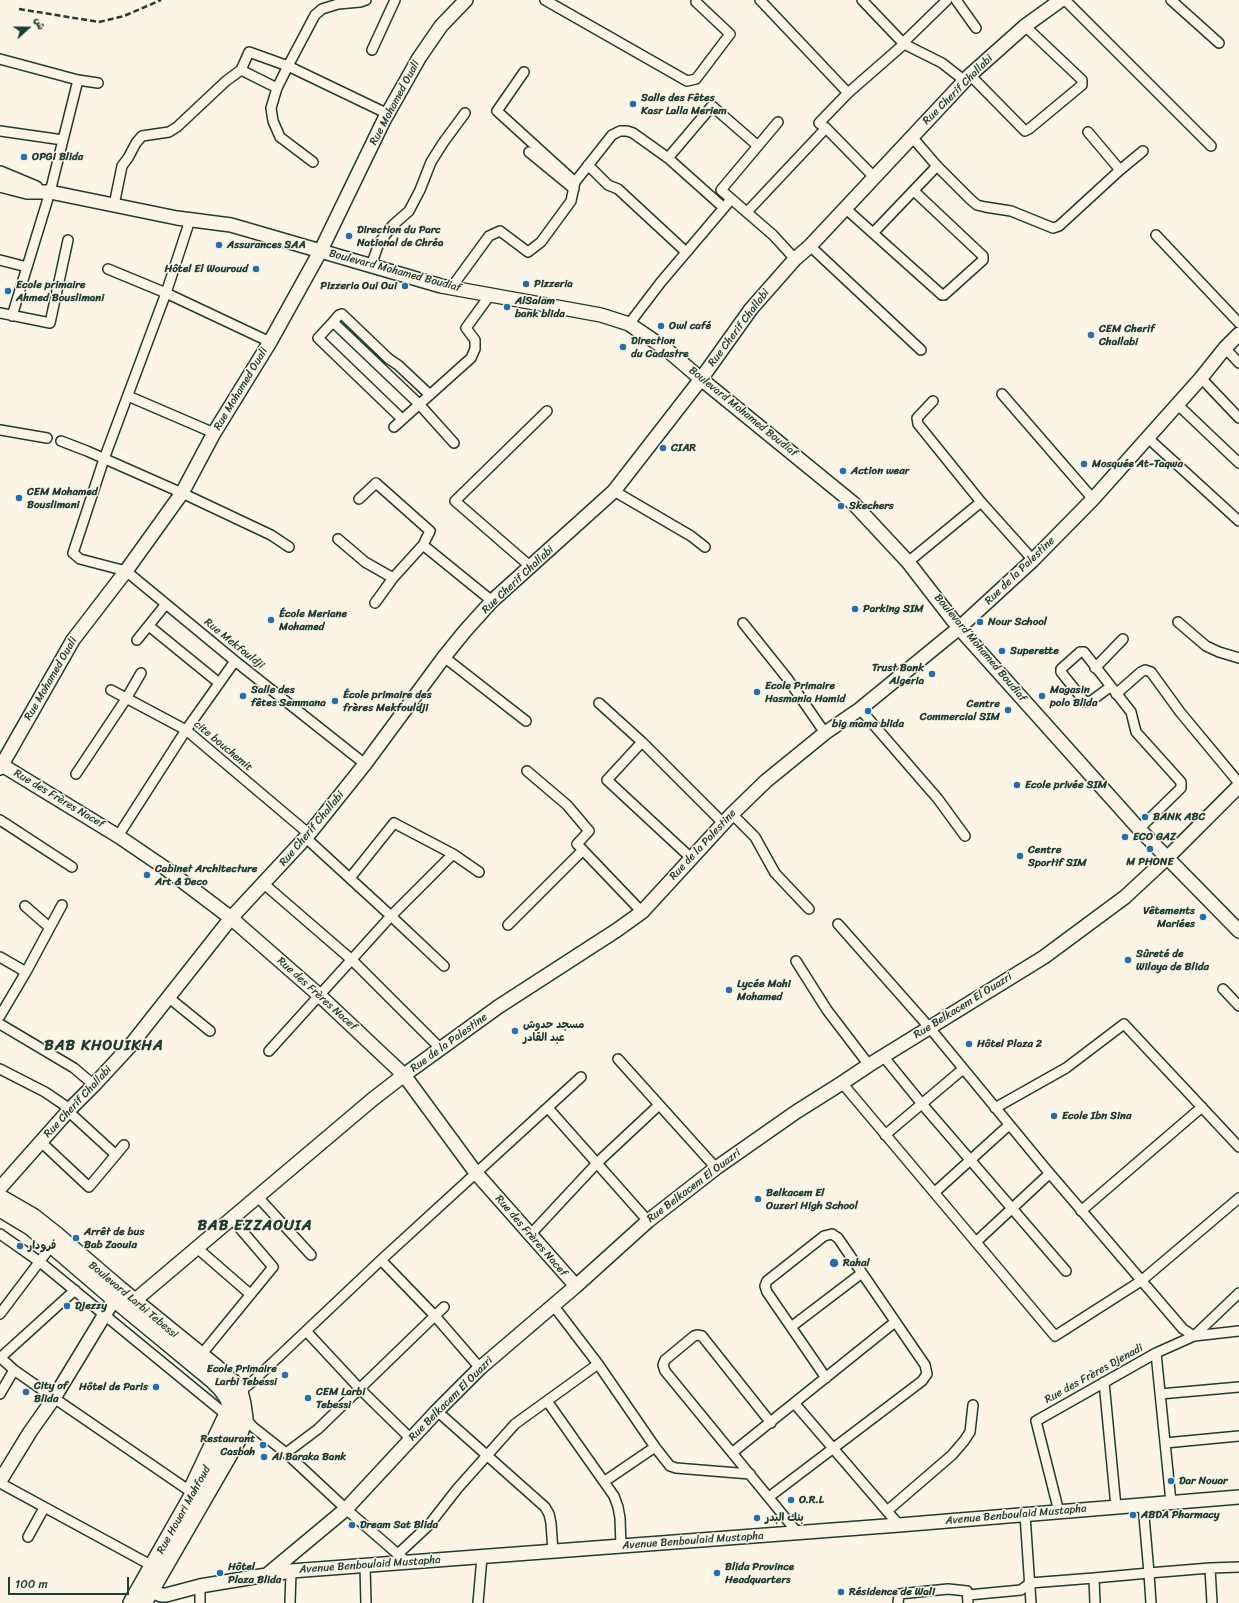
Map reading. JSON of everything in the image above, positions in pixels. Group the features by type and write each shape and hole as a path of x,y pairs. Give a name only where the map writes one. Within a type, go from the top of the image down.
{"main road":[{"name":"Boulevard Larbi Tebessi","path":"0,1189 33,1216 212,1380 221,1389 234,1407"},
{"name":"Boulevard Larbi Tebessi","path":"0,1209 30,1226 52,1245 200,1355 233,1382 234,1407"},
{"name":"Rue Houari Mahfoud","path":"131,1603 142,1591 195,1494 238,1440 234,1407"}],"street":[{"path":"312,162 280,136 273,121 271,108 277,88 314,15 322,9 338,4 366,0"},
{"path":"372,50 395,0"},
{"name":"Rue Mohamed Ouali","path":"1,766 73,640 126,571 182,493 214,433 270,342 321,250 388,114 419,58 441,26 466,0"},
{"path":"545,0 687,81 696,79 730,34 695,1"},
{"path":"760,0 848,93"},
{"path":"862,0 904,44 968,78 1025,131 1029,130 1082,85 1082,80 1026,26"},
{"path":"874,177 826,128 819,123 848,93 904,44 947,0"},
{"path":"956,0 976,28"},
{"name":"Rue Cherif Challabi","path":"0,1189 69,1110 130,1046 231,918 308,836 365,764 444,657 492,601 614,491 700,379 750,309 795,259 810,246 968,78 1026,26 1061,0"},
{"path":"1065,0 1211,146"},
{"path":"1171,0 1219,43"},
{"path":"114,205 122,166 142,136 169,132 178,127 226,81 241,70 249,52 288,66 388,114"},
{"path":"0,59 78,80 98,83"},
{"path":"241,70 277,88"},
{"path":"524,72 497,111 574,186"},
{"path":"12,316 63,140 78,80"},
{"path":"668,158 712,106 758,146"},
{"path":"371,266 379,243 393,225 409,211 420,190 431,162 442,144 465,113"},
{"path":"778,122 722,190 748,212 795,259"},
{"path":"748,212 826,128"},
{"path":"451,288 489,236 500,231 528,252 541,242 571,201 574,186 588,165 612,136 620,131 633,133 668,158 724,208"},
{"path":"0,132 63,140"},
{"path":"1088,132 1120,170"},
{"path":"912,137 937,166 978,205 1011,210 1053,228 1059,226 1143,151"},
{"path":"529,152 574,186"},
{"path":"588,165 608,185 618,189 686,252"},
{"path":"873,233 937,166"},
{"path":"0,173 48,192"},
{"path":"0,185 27,192 48,192"},
{"path":"845,208 942,295 948,293 983,260 982,254 914,190"},
{"name":"Boulevard Mohamed Boudiaf","path":"48,192 190,220 231,225 451,288 601,315 628,324 666,349 700,379 854,503 908,562 959,628 1139,829 1239,931"},
{"path":"628,324 686,252 732,199"},
{"path":"126,571 80,559 73,554 104,459 166,293 190,220"},
{"path":"1156,235 1239,323"},
{"path":"0,313 50,323 68,240"},
{"path":"810,246 921,350"},
{"path":"0,260 27,267"},
{"path":"108,270 166,293 270,342"},
{"path":"394,427 471,358 475,349 475,340 466,328 490,295"},
{"path":"402,419 318,338 339,315 342,314 389,359 398,365 430,395"},
{"path":"333,322 419,404 454,443"},
{"name":"Rue de la Palestine","path":"1,1475 54,1398 105,1314 123,1299 197,1248 373,1099 440,1048 498,1007 617,930 642,912 691,858 766,781 825,733 860,709 959,628 1033,560 1093,499 1201,378 1225,348 1239,334"},
{"path":"1225,348 1239,363"},
{"path":"1201,378 1239,418"},
{"path":"1002,394 1093,499"},
{"path":"128,396 214,433"},
{"path":"932,401 917,418 917,422 981,502 1033,560"},
{"path":"1178,404 1239,463"},
{"path":"531,567 455,501 547,411"},
{"path":"0,430 47,438"},
{"path":"1148,438 1239,521"},
{"path":"61,441 182,493 271,535 289,547"},
{"path":"359,498 376,483 430,531 423,545 393,578 375,603"},
{"path":"614,491 691,536 705,547"},
{"path":"908,562 981,502"},
{"path":"338,539 365,562 393,578"},
{"path":"423,545 492,601"},
{"name":"Rue Mekfouldji","path":"126,571 235,661 365,764"},
{"path":"137,640 166,604"},
{"path":"1178,622 1206,646 1239,658"},
{"path":"743,623 788,678 825,733"},
{"path":"148,626 219,683"},
{"path":"1095,668 1123,639"},
{"path":"1139,829 1181,788 1182,784 1136,732 1131,712 1113,690 1095,668 1085,653 1082,651 1062,668 1061,671 1085,702 1091,701 1113,690 1145,670 1151,672 1180,712 1239,785"},
{"path":"444,657 526,721"},
{"path":"118,836 186,730 235,661"},
{"path":"76,774 126,699 141,673"},
{"name":"cite bouchemit","path":"111,690 186,730 308,836 350,878 444,966"},
{"path":"599,703 728,819 755,837 775,873 809,909"},
{"path":"860,709 938,799 965,836"},
{"path":"642,742 607,780 691,858"},
{"name":"Rue des Frères Nacef","path":"1,766 118,836 165,868 231,918 319,994 404,1075 476,1173 576,1286"},
{"path":"527,771 567,805 589,831 577,844 642,912"},
{"name":"Rue Belkacem El Ouazri","path":"268,1574 346,1509 437,1411 480,1368 576,1286 648,1221 716,1168 796,1112 929,1027 1044,957 1125,897 1167,858 1239,785"},
{"path":"0,820 72,867"},
{"path":"350,878 394,823 453,854 479,872"},
{"path":"508,925 583,850"},
{"path":"269,1051 391,916 453,854"},
{"path":"264,884 352,960 440,1048"},
{"path":"0,1016 26,972 62,905"},
{"path":"25,906 49,927"},
{"path":"838,924 929,1027 1081,1211 1183,1329 1194,1336 1239,1331"},
{"path":"0,957 26,972"},
{"path":"796,961 827,1010 869,1065"},
{"path":"1223,989 1239,1006"},
{"path":"168,997 210,1031"},
{"path":"0,1024 74,1068 94,1085"},
{"path":"995,1108 1066,1068 1124,1024 1239,1147"},
{"path":"884,1056 922,1104 1066,1271"},
{"path":"618,1059 716,1168"},
{"path":"0,1069 44,1092 69,1110 116,1155"},
{"path":"885,1135 963,1069"},
{"path":"124,1603 142,1591 147,1563 195,1494 234,1407 251,1383 381,1260 581,1077"},
{"path":"842,1083 977,1241 1055,1336 1141,1281 1239,1198"},
{"path":"530,1235 598,1162 659,1106"},
{"path":"1081,1211 1202,1107"},
{"path":"548,1108 598,1162 648,1221"},
{"path":"935,1192 1009,1125"},
{"path":"41,1142 89,1187 124,1145"},
{"path":"977,1241 1050,1174"},
{"path":"258,1197 311,1255"},
{"path":"200,1355 272,1267 232,1219"},
{"path":"0,1234 40,1262 105,1314 234,1407 253,1427 286,1453 346,1509 408,1563"},
{"path":"769,1497 833,1450 926,1377 927,1374 925,1365 896,1322 836,1235 832,1234 824,1236 765,1283 767,1292 826,1378"},
{"path":"0,1314 52,1245"},
{"path":"197,1248 250,1294"},
{"path":"381,1260 435,1316 480,1368"},
{"path":"791,1327 862,1273"},
{"path":"75,1290 0,1357 14,1370 195,1494"},
{"name":"Rue des Frères Djenadi","path":"1059,1512 1036,1421 1156,1353 1194,1336 1239,1293"},
{"path":"552,1305 598,1364 665,1461 676,1468 750,1474"},
{"path":"286,1453 318,1429 444,1307"},
{"path":"733,1452 896,1322"},
{"path":"306,1331 360,1390 411,1439"},
{"path":"771,1423 704,1338 699,1335 694,1336 665,1360 664,1368 797,1532"},
{"path":"1156,1353 1172,1502"},
{"path":"398,1554 429,1525 457,1489 515,1424 598,1364"},
{"path":"0,1394 14,1370"},
{"path":"1104,1382 1116,1507"},
{"path":"1160,1394 1239,1387"},
{"path":"547,1400 605,1481 614,1496 618,1507 621,1546"},
{"path":"794,1404 899,1525"},
{"path":"887,1511 952,1455 964,1441 970,1432 973,1405"},
{"path":"437,1411 545,1507 549,1514 551,1523 553,1552"},
{"path":"1165,1443 1239,1436"},
{"path":"605,1481 655,1447"},
{"path":"1,1475 44,1508 147,1563"},
{"name":"Avenue Benboulaid Mustapha","path":"142,1591 166,1595 200,1586 291,1571 899,1525 1239,1497"},
{"path":"1143,1505 1150,1603"},
{"path":"28,1537 44,1508"},
{"path":"1025,1515 1031,1603"},
{"path":"478,1603 482,1557"},
{"path":"365,1566 366,1603"},
{"path":"898,1603 899,1594 948,1589 967,1591 968,1599 1021,1590 1030,1583 1210,1568 1239,1567"},
{"path":"1210,1568 1212,1603"},
{"path":"290,1603 291,1571"},
{"path":"1094,1578 1094,1603"},
{"path":"200,1586 200,1603"}],"railway":[{"path":"19,9 99,22 124,16 161,0"}],"place":[{"name":"Salle des Fêtes Kasr Lalla Meriem","path":"633,104"},
{"name":"OPGI Blida","path":"24,157"},
{"name":"Direction du Parc National de Chréa","path":"349,236"},
{"name":"Assurances SAA","path":"219,245"},
{"name":"Hôtel El Wouroud","path":"256,269"},
{"name":"Pizzeria","path":"526,284"},
{"name":"Pizzeria Oui Oui","path":"405,286"},
{"name":"Ecole primaire Ahmed Bouslimani","path":"8,291"},
{"name":"AlSalam bank blida","path":"507,307"},
{"name":"Owl café","path":"661,326"},
{"name":"CEM Cherif Challabi","path":"1091,335"},
{"name":"Direction du Cadastre","path":"623,347"},
{"name":"CIAR","path":"663,448"},
{"name":"Mosquée At-Taqwa","path":"1084,464"},
{"name":"Action wear","path":"843,471"},
{"name":"CEM Mohamed Bouslimani","path":"19,498"},
{"name":"Skechers","path":"841,506"},
{"name":"Parking SIM","path":"855,609"},
{"name":"École Meriane Mohamed","path":"271,620"},
{"name":"Nour School","path":"980,622"},
{"name":"Superette","path":"1002,651"},
{"name":"Trust Bank Algeria","path":"932,674"},
{"name":"Ecole Primaire Hasmania Hamid","path":"757,692"},
{"name":"Salle des fêtes Semmana","path":"243,696"},
{"name":"Magasin polo Blida","path":"1042,696"},
{"name":"École primaire des frères Mekfouldji","path":"335,701"},
{"name":"Centre Commercial SIM","path":"1008,710"},
{"name":"big mama blida","path":"868,711"},
{"name":"Ecole privée SIM","path":"1017,785"},
{"name":"BANK ABC","path":"1145,817"},
{"name":"ECO GAZ","path":"1125,837"},
{"name":"M PHONE","path":"1150,849"},
{"name":"Centre Sportif SIM","path":"1020,856"},
{"name":"Cabinet Architecture Art & Deco","path":"147,875"},
{"name":"Vêtements Mariées","path":"1203,917"},
{"name":"Sûreté de Wilaya de Blida","path":"1128,960"},
{"name":"Lycée Mahi Mohamed","path":"729,990"},
{"name":"مسجد حدوش عبد القادر","path":"515,1031"},
{"name":"Hôtel Plaza 2","path":"969,1044"},
{"name":"Ecole Ibn Sina","path":"1054,1116"},
{"name":"Belkacem El Ouzeri High School","path":"758,1199"},
{"name":"Arrêt de bus Bab Zaouia","path":"76,1238"},
{"name":"فرودار","path":"20,1246"},
{"name":"Rahal","path":"834,1263"},
{"name":"Djezzy","path":"67,1306"},
{"name":"Ecole Primaire Larbi Tebessi","path":"285,1375"},
{"name":"Hôtel de Paris","path":"156,1387"},
{"name":"City of Blida","path":"26,1392"},
{"name":"CEM Larbi Tebessi","path":"308,1398"},
{"name":"Restaurant Casbah","path":"263,1445"},
{"name":"Al Baraka Bank","path":"264,1457"},
{"name":"Dar Nouar","path":"1171,1481"},
{"name":"O.R.L","path":"791,1500"},
{"name":"ABDA Pharmacy","path":"1133,1515"},
{"name":"بنك البدر","path":"757,1518"},
{"name":"Dream Sat Blida","path":"352,1525"},
{"name":"Hôtel Plaza Blida","path":"220,1573"},
{"name":"Blida Province Headquarters","path":"717,1573"},
{"name":"Résidence de Wali","path":"841,1592"}],"district":[{"name":"BAB KHOUIKHA","path":"104,1046"},
{"name":"BAB EZZAOUIA","path":"255,1226"}]}
